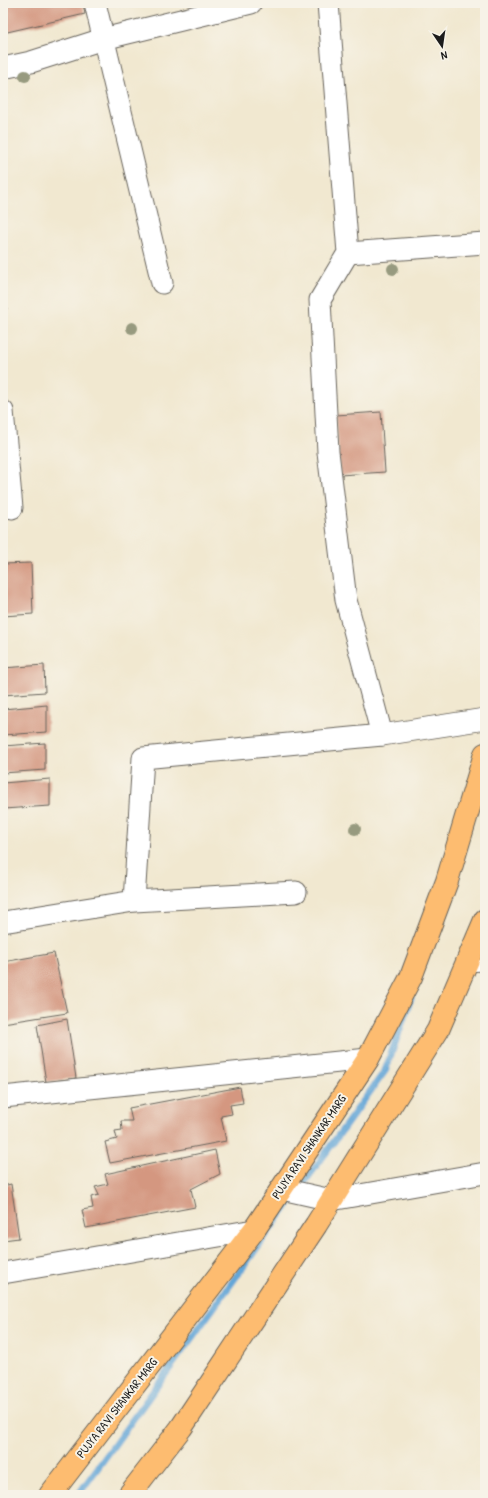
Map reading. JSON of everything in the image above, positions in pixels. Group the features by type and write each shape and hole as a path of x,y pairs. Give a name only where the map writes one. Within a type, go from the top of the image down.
{"main road":[{"name":"PUJYA RAVI SHANKAR MARG","path":"50,1495 254,1230 368,1059 411,977 447,881 485,754"},
{"path":"129,1495 181,1428 312,1232 438,1030 475,966 485,920"}],"street":[{"path":"95,3 162,284"},
{"path":"3,68 31,62 103,39 251,3"},
{"path":"328,3 348,253 320,300 328,452 346,600 382,735"},
{"path":"348,253 485,243"},
{"path":"3,411 12,508"},
{"path":"134,901 143,758 382,735 485,719"},
{"path":"3,922 134,901 296,892"},
{"path":"3,1097 368,1059"},
{"path":"282,1189 331,1200 485,1173"},
{"path":"3,1273 254,1230"}],"building":[{"path":"3,3 83,3 85,14 3,33"},
{"path":"3,294 5,294 7,309 3,309"},
{"path":"381,412 385,472 340,475 336,415"},
{"path":"31,563 33,614 3,616 3,564"},
{"path":"44,665 45,692 3,695 3,668"},
{"path":"47,705 47,732 3,735 3,709"},
{"path":"45,743 45,770 3,773 3,746"},
{"path":"50,779 50,806 3,809 3,783"},
{"path":"54,953 67,1013 3,1023 3,962"},
{"path":"67,1019 76,1078 46,1082 37,1025"},
{"path":"240,1087 243,1103 230,1105 232,1114 221,1116 226,1141 110,1163 105,1142 117,1139 115,1131 122,1130 121,1121 132,1121 129,1108"},
{"path":"215,1150 220,1174 191,1189 195,1207 86,1228 82,1210 93,1208 91,1197 99,1195 95,1187 108,1184 105,1174"},
{"path":"11,1184 19,1238 3,1240 3,1186"}],"waterway":[{"path":"78,1495 385,1071 411,998"}]}
